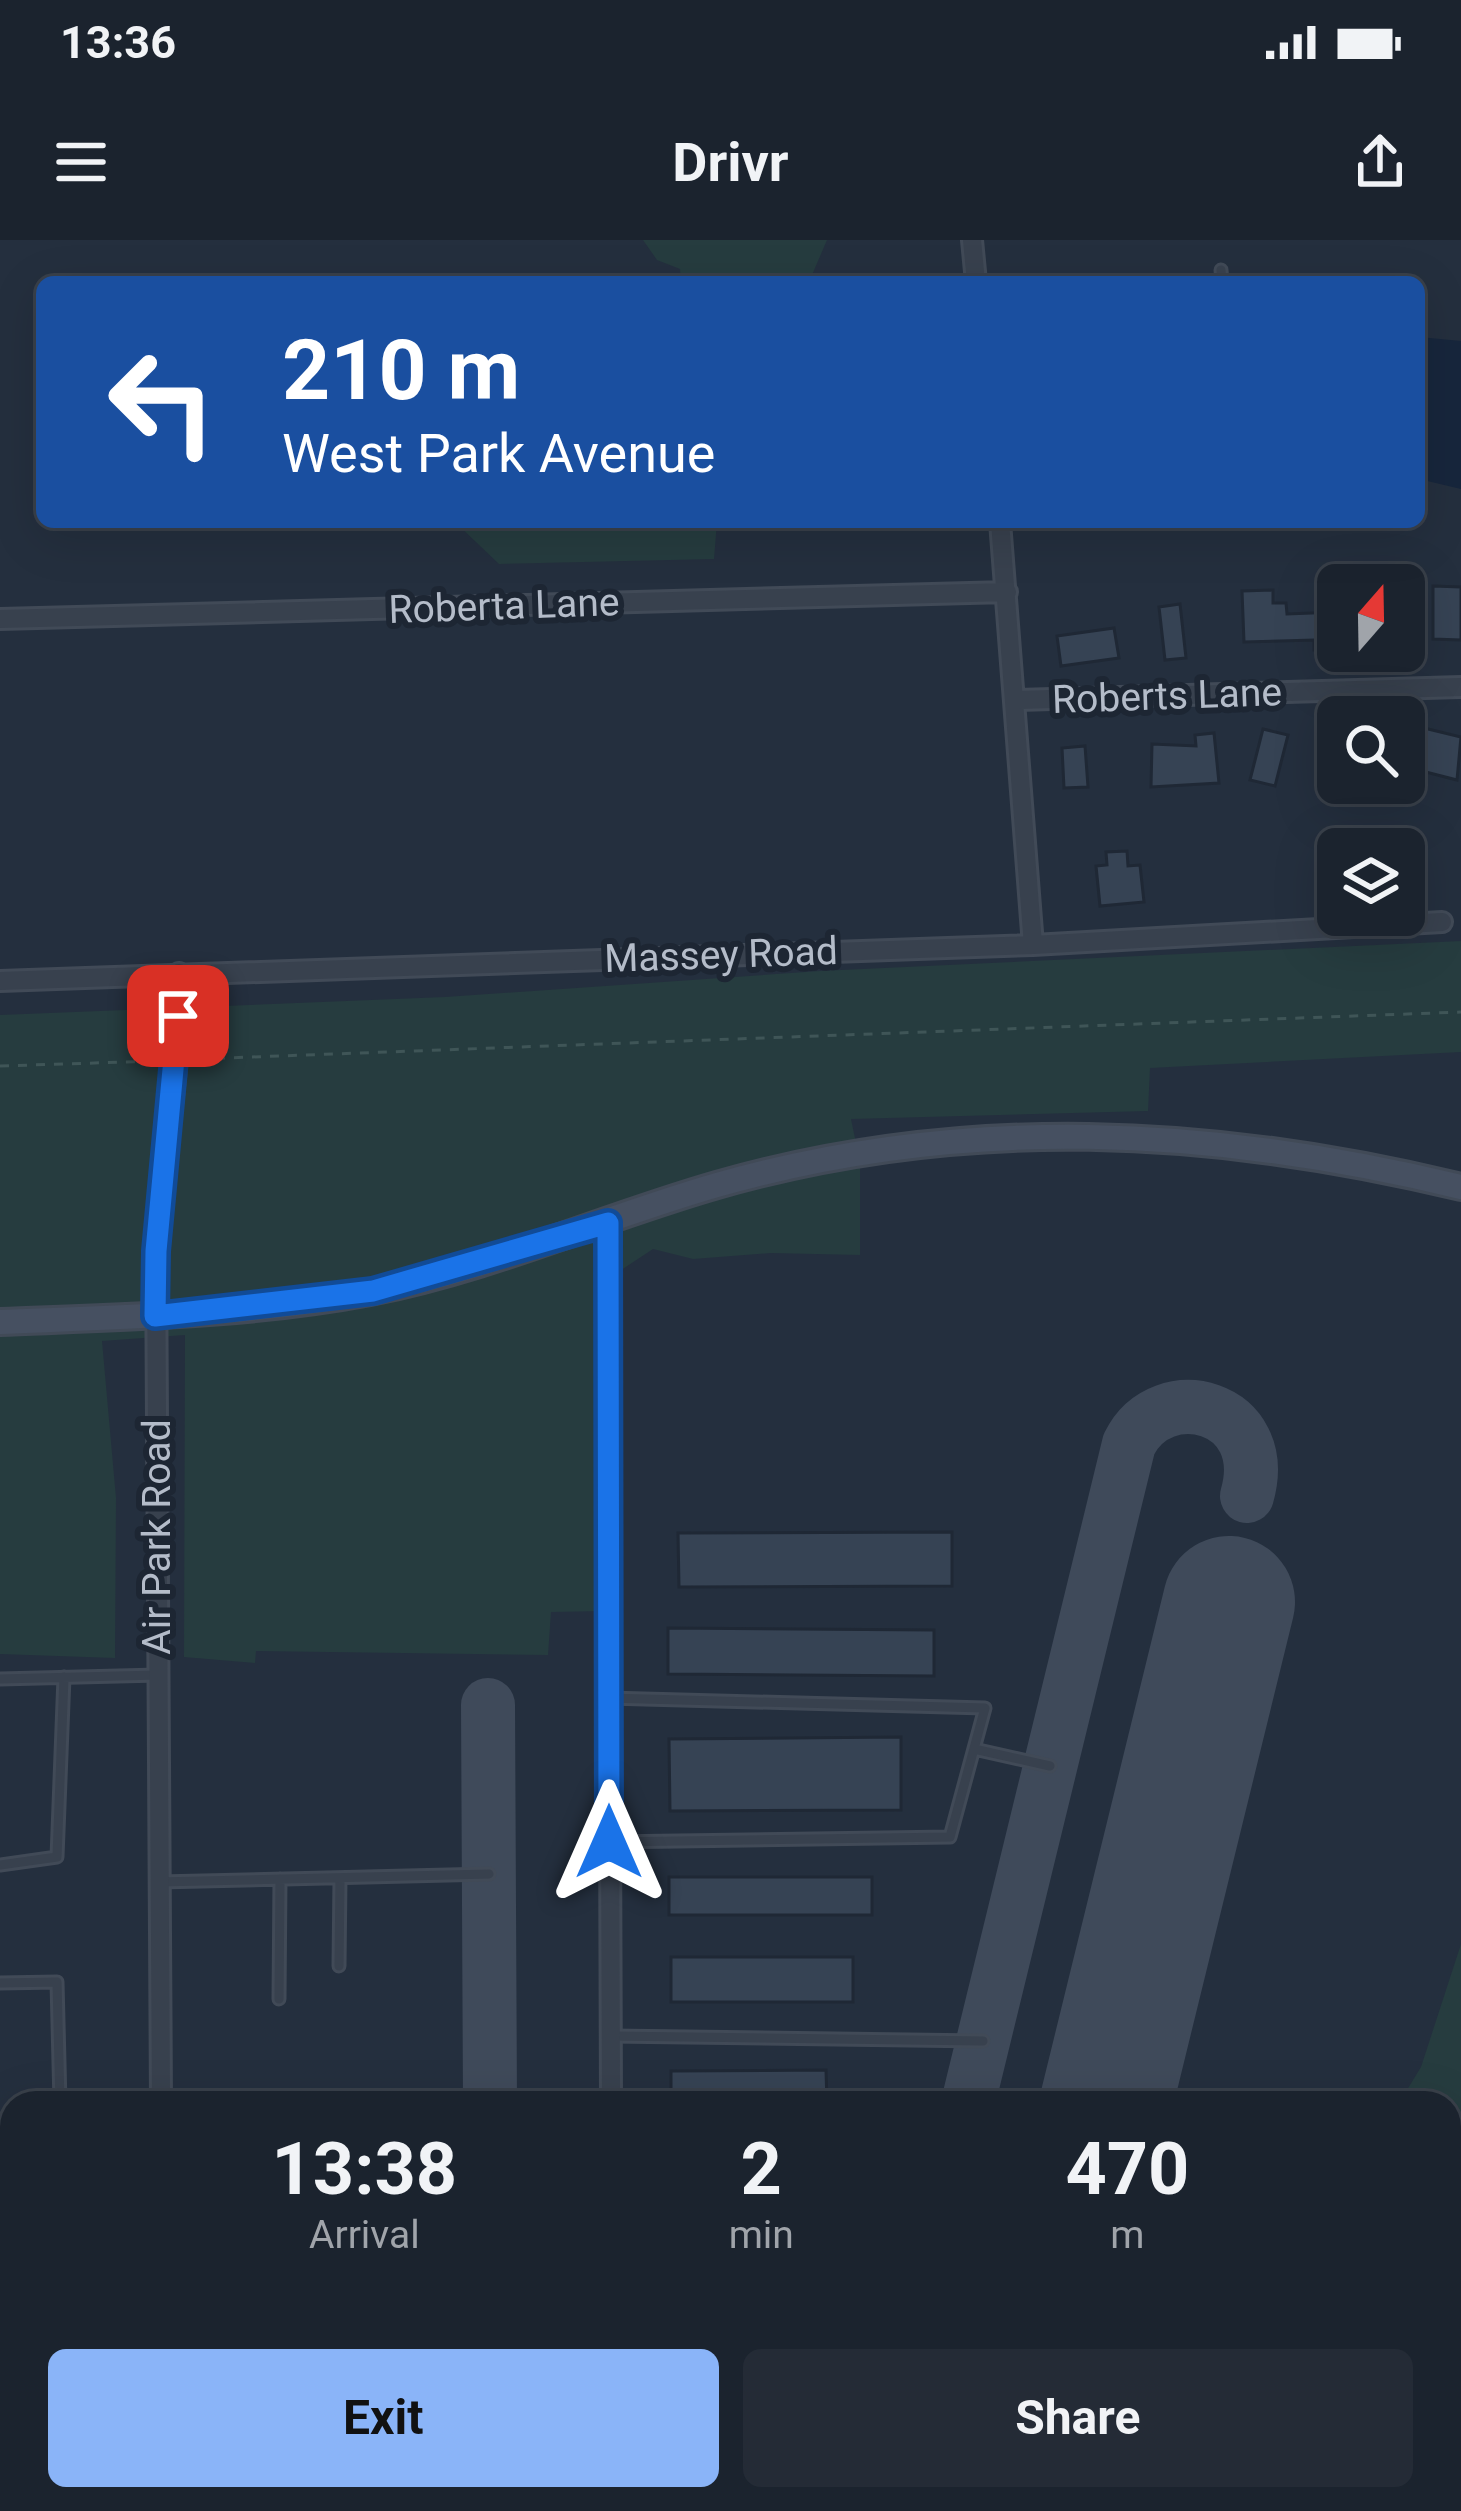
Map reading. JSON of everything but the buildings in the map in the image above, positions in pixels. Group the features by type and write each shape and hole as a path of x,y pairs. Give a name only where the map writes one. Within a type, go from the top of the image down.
{"street":[{"path":"972,240 975,276"},
{"path":"1001,528 1018,700 1033,945"},
{"name":"Roberta Lane","path":"0,619 1007,592"},
{"name":"Roberts Lane","path":"1018,700 1461,687"},
{"name":"Massey Road","path":"0,981 1033,945 1442,922"},
{"name":"Air Park Road","path":"161,2091 155,1316 156,1251 177,1060 178,973"},
{"path":"0,1322 155,1316 373,1291 608,1223 716,1185 831,1157 1001,1134 1225,1141 1461,1187"},
{"path":"608,1223 611,2091"}],"lane":[{"path":"0,1679 158,1675"},
{"path":"0,1865 57,1857 64,1677"},
{"path":"608,1699 985,1708 950,1838 609,1842"},
{"path":"974,1749 1050,1766"},
{"path":"159,1882 489,1874"},
{"path":"339,1966 340,1878"},
{"path":"279,1999 280,1879"},
{"path":"0,1983 58,1982 60,2091"},
{"path":"610,2036 983,2042"}],"path":[{"path":"0,1066 1461,1012"}],"green space":[{"path":"643,240 827,240 812,276 681,276 680,269 657,260"},
{"path":"461,528 717,528 714,559 499,564"},
{"path":"1461,941 1461,1052 1150,1068 1148,1111 851,1119 856,1143 733,1169 494,1247 373,1280 234,1300 0,1311 0,1015 445,997 820,971"},
{"path":"860,1165 860,1255 771,1253 693,1259 653,1249 597,1286 604,1611 551,1612 548,1655 256,1651 255,1663 184,1657 185,1335 102,1341 116,1498 115,1658 0,1654 0,1334 235,1322 375,1302 496,1269 737,1191"},
{"path":"1461,1944 1461,2091 1406,2091 1421,2067"}],"water":[{"path":"1425,338 1461,341 1461,489 1425,480"}],"taxiway":[{"path":"971,2091 1129,1444 1145,1423 1165,1411 1188,1407 1210,1411 1230,1422 1244,1440 1251,1465 1247,1496"},
{"path":"488,1705 490,2091"}],"runway":[{"path":"1109,2091 1229,1602"}],"route":[{"path":"178,1016 156,1251 155,1316 373,1291 608,1223 609,1842"}]}
